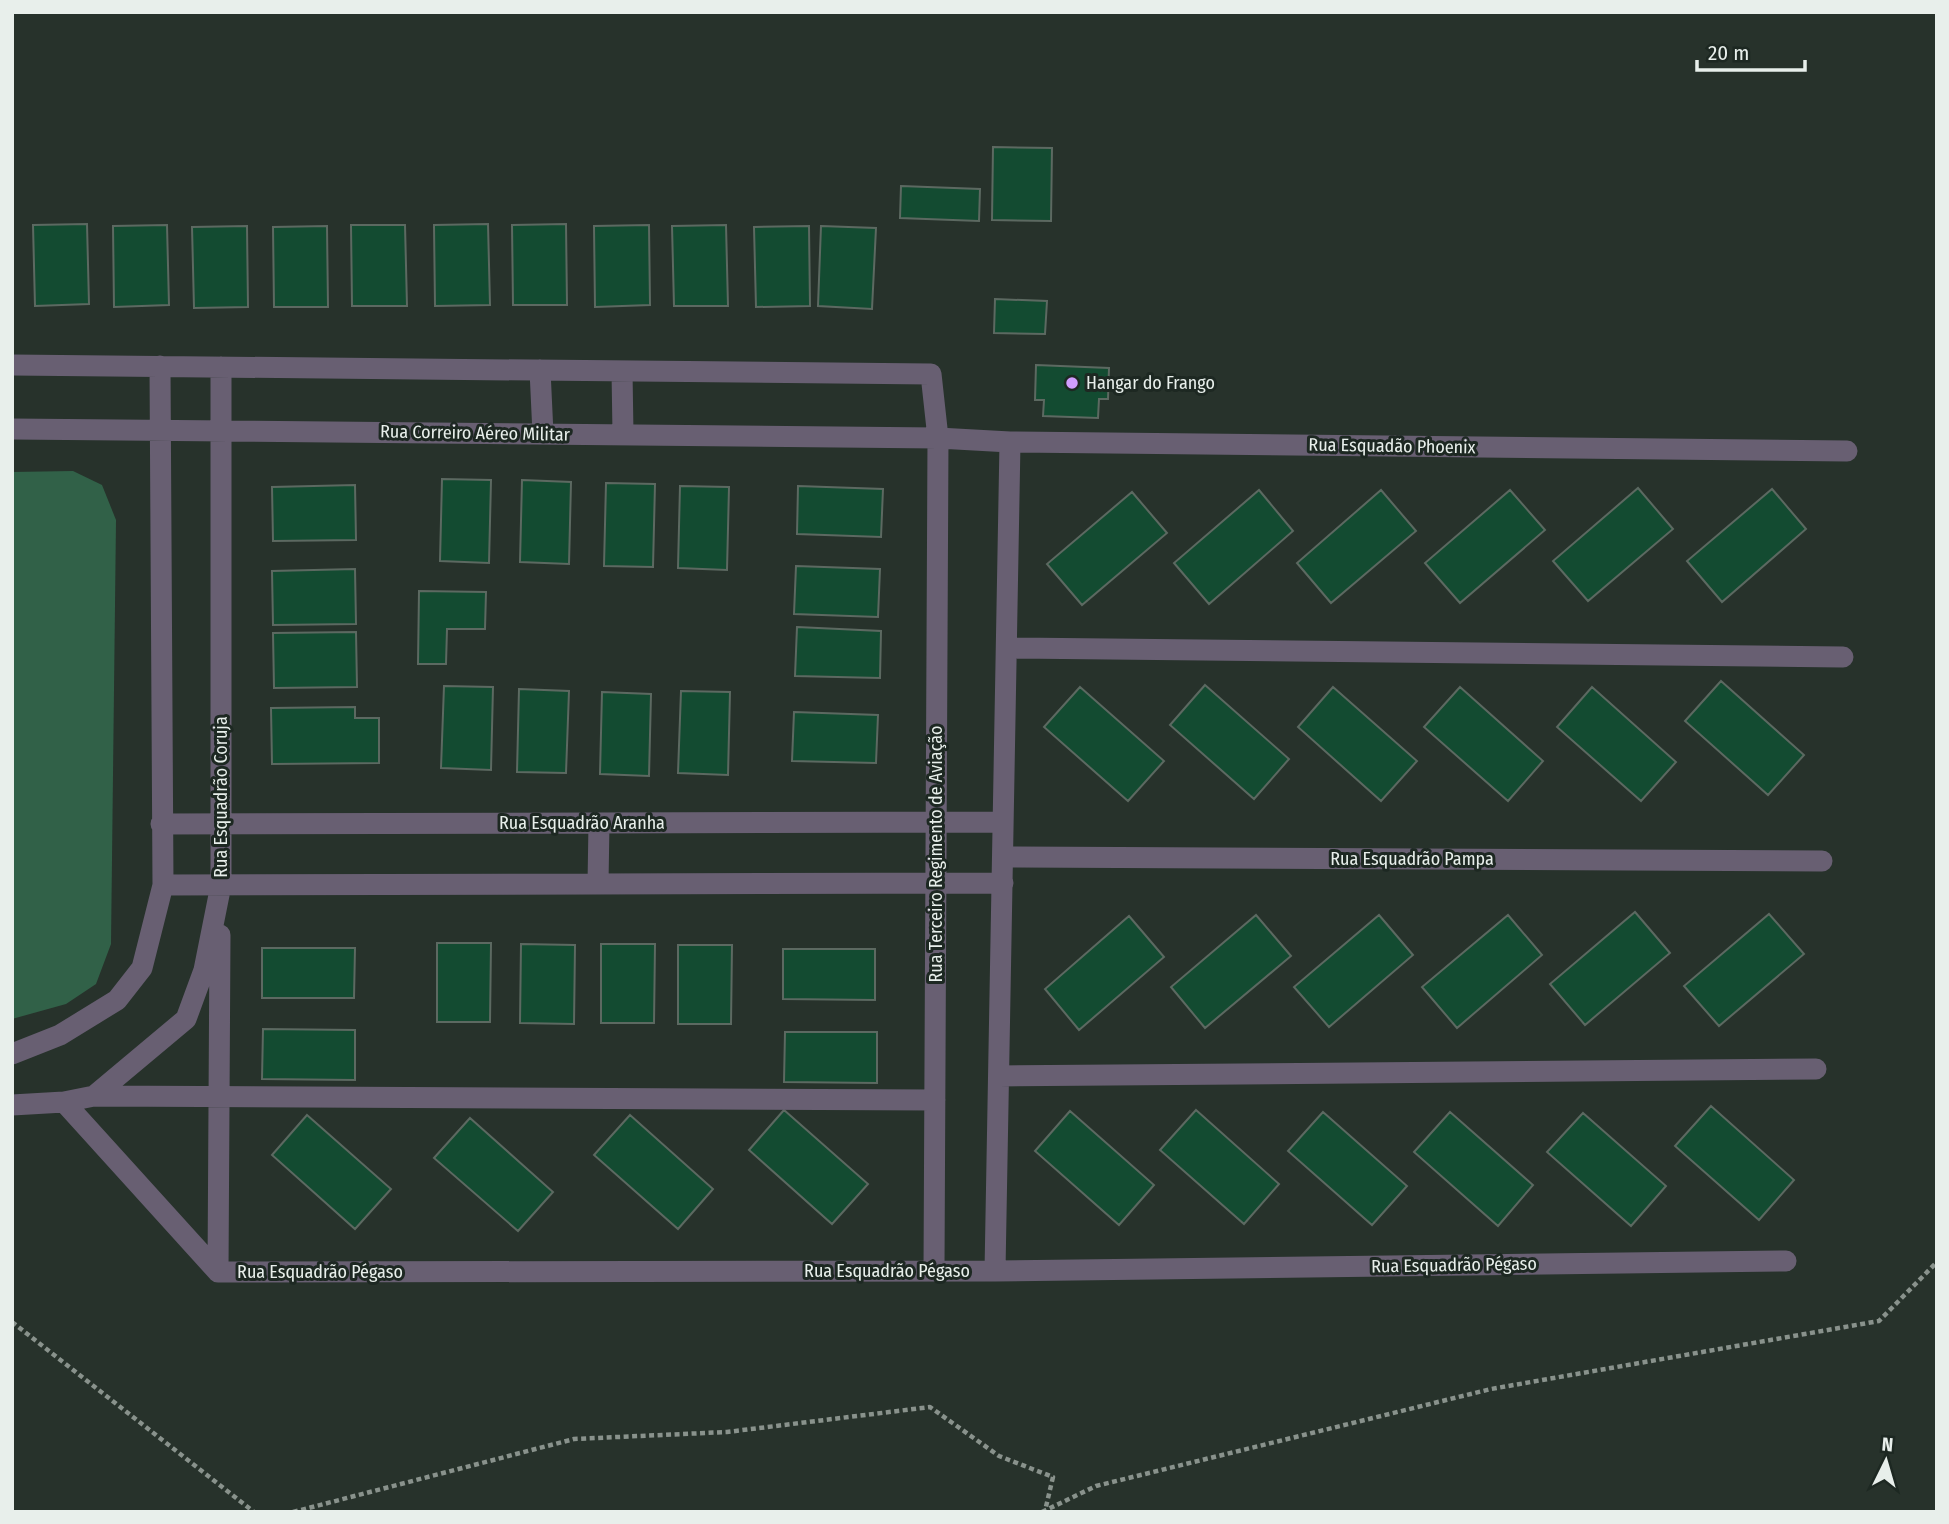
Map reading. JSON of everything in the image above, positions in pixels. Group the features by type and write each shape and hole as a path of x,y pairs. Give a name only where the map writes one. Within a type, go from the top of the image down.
{"street":[{"path":"12,365 622,371 623,434"},
{"path":"12,1054 60,1035 117,1000 142,968 163,885 160,366"},
{"name":"Rua Esquadrão Coruja","path":"12,1105 64,1102 94,1096 186,1019 204,970 221,885 221,367"},
{"path":"540,370 543,434"},
{"name":"Rua Terceiro Regimento de Aviação","path":"622,371 931,374 938,438 934,1270"},
{"name":"Rua Correiro Aéreo Militar","path":"12,429 938,438"},
{"name":"Rua Esquadão Phoenix","path":"938,438 1010,442 1847,451"},
{"path":"995,1271 1010,442"},
{"path":"1007,648 1843,657"},
{"name":"Rua Esquadrão Aranha","path":"162,824 1003,822"},
{"path":"598,884 599,823"},
{"name":"Rua Esquadrão Pampa","path":"1003,857 1822,861"},
{"path":"163,885 1003,883"},
{"path":"218,1272 221,885"},
{"path":"999,1076 1816,1069"},
{"path":"94,1096 935,1100"},
{"name":"Rua Esquadrão Pégaso","path":"64,1102 218,1272 995,1271 1786,1262"}],"path":[{"path":"1044,1511 1096,1486 1491,1389 1879,1321 1937,1262"},
{"path":"12,1322 254,1512"},
{"path":"293,1512 574,1439 727,1432 930,1407 999,1456 1053,1476 1044,1511"}],"green space":[{"path":"73,471 102,485 116,520 111,944 96,984 66,1004 12,1019 12,472"}],"building":[{"path":"993,147 1052,148 1051,221 992,220"},
{"path":"901,186 980,189 979,221 900,218"},
{"path":"87,224 89,304 35,306 33,225"},
{"path":"488,224 490,305 435,306 434,225"},
{"path":"566,224 567,305 513,305 512,225"},
{"path":"167,225 169,305 114,307 113,226"},
{"path":"351,225 405,225 407,306 352,306"},
{"path":"649,225 650,305 595,307 594,226"},
{"path":"726,225 728,306 674,306 672,226"},
{"path":"247,226 248,307 194,308 192,227"},
{"path":"327,226 328,307 274,307 273,227"},
{"path":"809,226 810,306 756,307 754,227"},
{"path":"821,226 876,228 872,309 818,306"},
{"path":"995,299 1047,301 1045,334 994,333"},
{"name":"Hangar do Frango","path":"1036,365 1109,368 1108,399 1099,399 1098,418 1043,416 1044,400 1035,400"},
{"path":"442,479 491,480 489,563 440,561"},
{"path":"522,480 571,482 569,564 520,562"},
{"path":"606,483 655,484 653,567 604,566"},
{"path":"355,485 356,540 273,541 272,487"},
{"path":"680,486 729,487 727,570 678,568"},
{"path":"798,486 883,489 881,537 797,534"},
{"path":"1638,488 1673,529 1588,601 1553,561"},
{"path":"1772,489 1806,529 1722,602 1687,561"},
{"path":"1259,490 1293,531 1209,604 1174,563"},
{"path":"1381,490 1416,531 1331,603 1297,563"},
{"path":"1510,490 1545,530 1460,603 1425,563"},
{"path":"1132,492 1167,533 1082,605 1047,564"},
{"path":"796,566 880,569 878,617 794,614"},
{"path":"355,569 356,624 273,625 272,571"},
{"path":"419,591 486,592 485,629 447,629 446,664 418,664"},
{"path":"797,627 881,631 880,678 795,676"},
{"path":"356,632 357,687 274,688 273,633"},
{"path":"1721,681 1804,755 1768,795 1685,721"},
{"path":"1205,685 1289,759 1254,799 1170,725"},
{"path":"444,686 493,687 491,770 441,768"},
{"path":"1080,687 1164,761 1128,801 1044,727"},
{"path":"1333,687 1417,761 1381,801 1298,727"},
{"path":"1460,687 1543,761 1508,801 1424,727"},
{"path":"1592,687 1676,762 1641,801 1557,727"},
{"path":"519,689 569,691 566,773 517,772"},
{"path":"681,691 730,692 728,775 678,773"},
{"path":"602,692 651,694 649,776 600,774"},
{"path":"355,707 355,718 379,718 379,763 272,764 271,708"},
{"path":"794,712 878,715 876,763 792,761"},
{"path":"1635,912 1670,953 1585,1025 1550,984"},
{"path":"1769,914 1804,954 1719,1026 1684,986"},
{"path":"1256,915 1291,956 1205,1028 1171,987"},
{"path":"1379,915 1413,955 1329,1027 1294,987"},
{"path":"1508,915 1542,955 1457,1028 1422,987"},
{"path":"1129,916 1164,957 1079,1030 1045,989"},
{"path":"437,943 491,943 490,1022 437,1022"},
{"path":"521,944 575,945 574,1024 520,1023"},
{"path":"601,944 655,944 654,1023 601,1023"},
{"path":"678,945 732,945 731,1024 678,1024"},
{"path":"262,948 355,948 354,998 262,998"},
{"path":"783,949 875,949 875,1000 783,999"},
{"path":"263,1029 355,1030 355,1080 262,1079"},
{"path":"785,1032 877,1032 877,1083 784,1082"},
{"path":"1711,1106 1794,1180 1759,1220 1675,1146"},
{"path":"784,1110 868,1184 832,1224 749,1150"},
{"path":"1196,1110 1279,1184 1244,1224 1160,1150"},
{"path":"1070,1111 1154,1185 1119,1225 1035,1151"},
{"path":"1323,1112 1407,1186 1372,1225 1288,1151"},
{"path":"1450,1112 1533,1185 1498,1226 1414,1152"},
{"path":"1583,1113 1666,1186 1631,1226 1547,1152"},
{"path":"307,1115 391,1189 355,1229 272,1155"},
{"path":"630,1115 713,1189 678,1229 594,1155"},
{"path":"470,1118 553,1192 518,1231 434,1158"}],"place":[{"name":"Hangar do Frango","path":"1072,383"}]}
